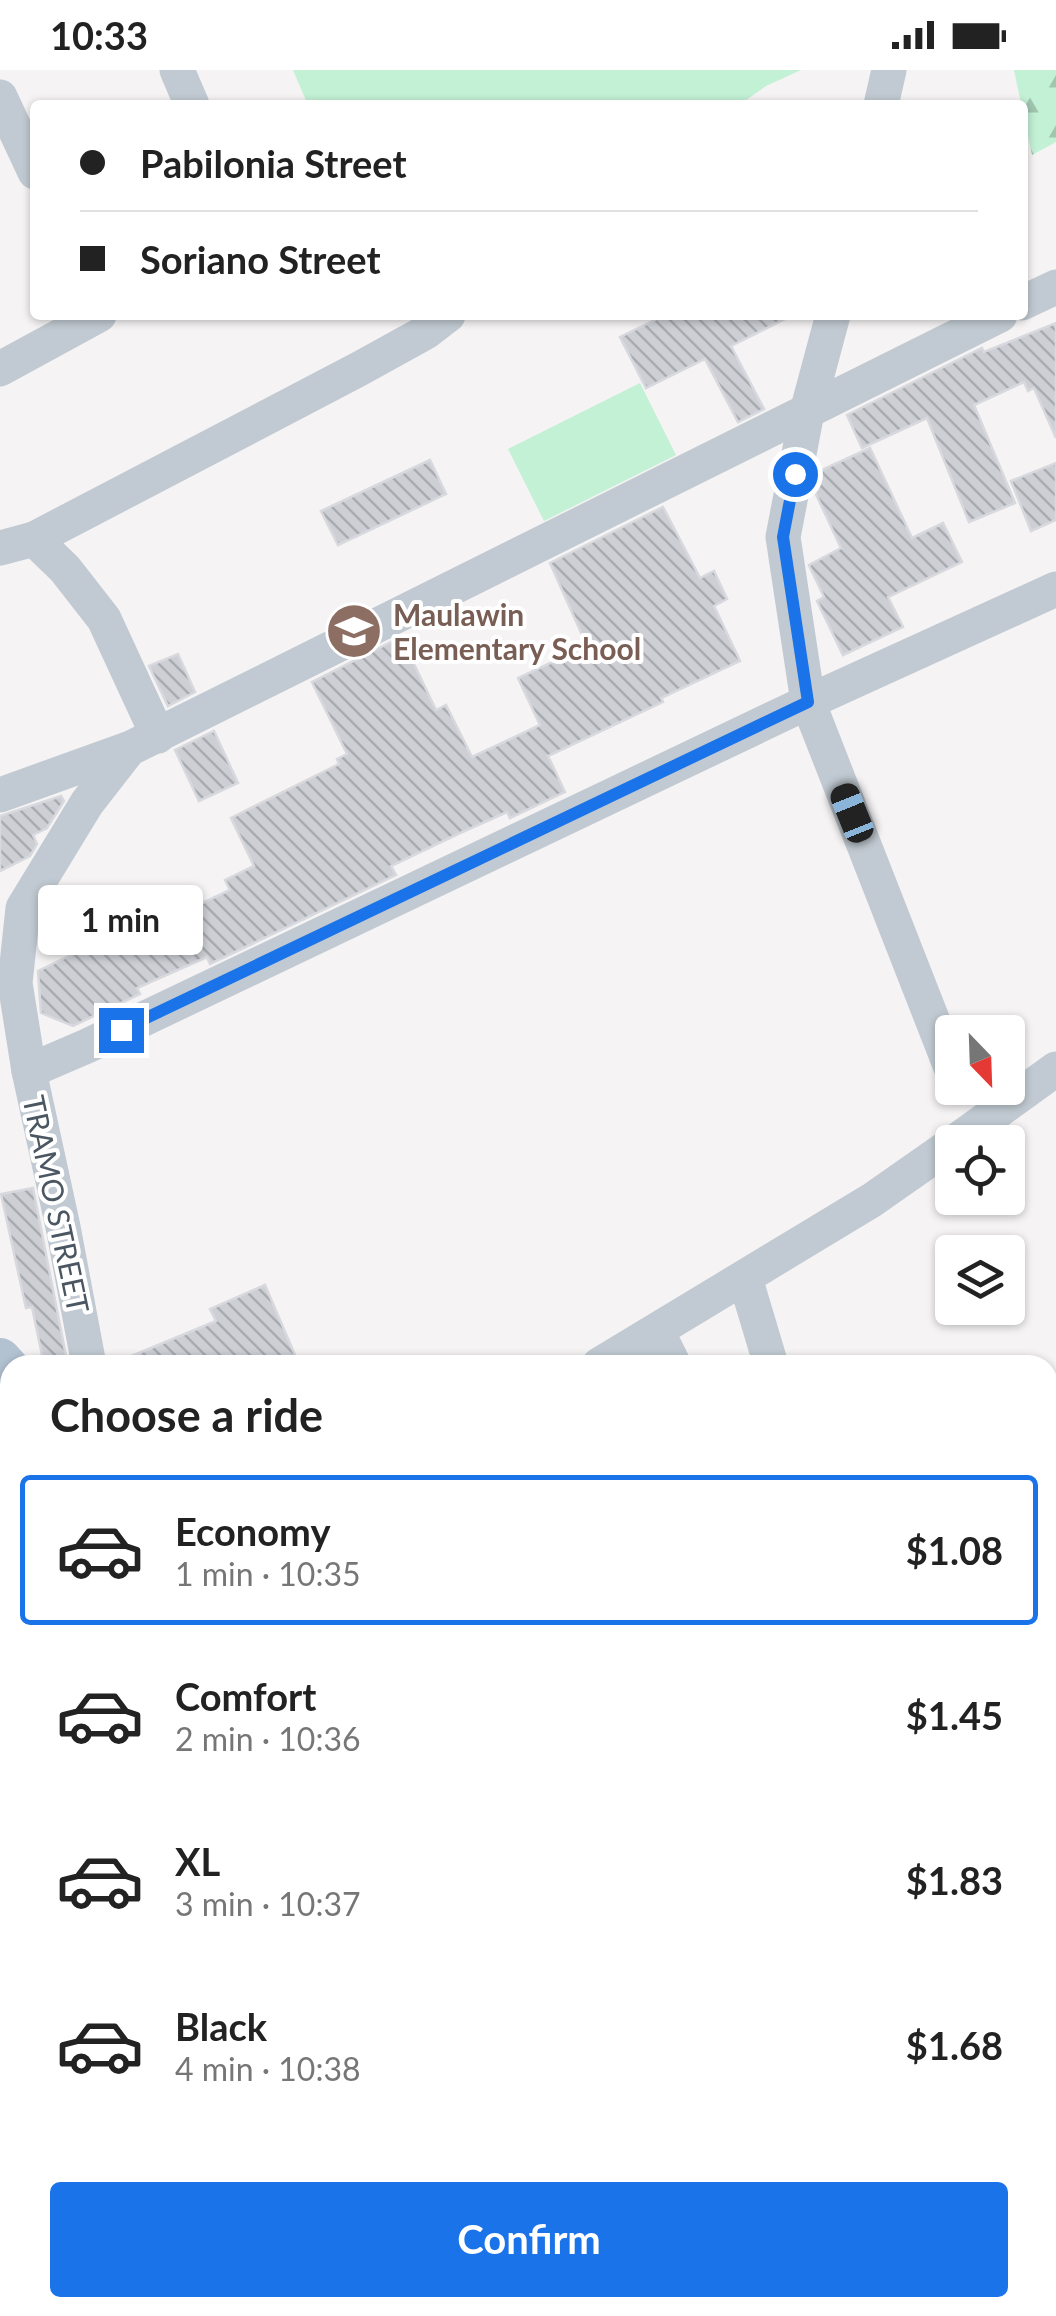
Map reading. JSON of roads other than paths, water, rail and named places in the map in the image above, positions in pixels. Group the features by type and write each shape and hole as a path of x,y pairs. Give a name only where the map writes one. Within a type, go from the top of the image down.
{"street":[{"path":"176,70 190,100"},
{"path":"882,100 889,70"},
{"path":"0,97 30,161"},
{"path":"1028,301 1056,287"},
{"path":"0,369 90,320"},
{"path":"17,544 359,369 442,320"},
{"path":"832,320 806,412 783,537 808,702 935,1027"},
{"path":"0,796 144,742 990,320"},
{"path":"17,544 64,569 104,619 144,742"},
{"path":"29,1071 808,702 1056,589"},
{"name":"TRAMO STREET","path":"87,1355 29,1071 15,983 22,908 86,803 144,742"},
{"path":"979,1125 1056,1069"},
{"path":"616,1355 872,1200 935,1156"},
{"path":"745,1278 768,1355"},
{"path":"657,1331 669,1355"}],"place":[{"name":"Maulawin Elementary School","path":"354,631"}]}
